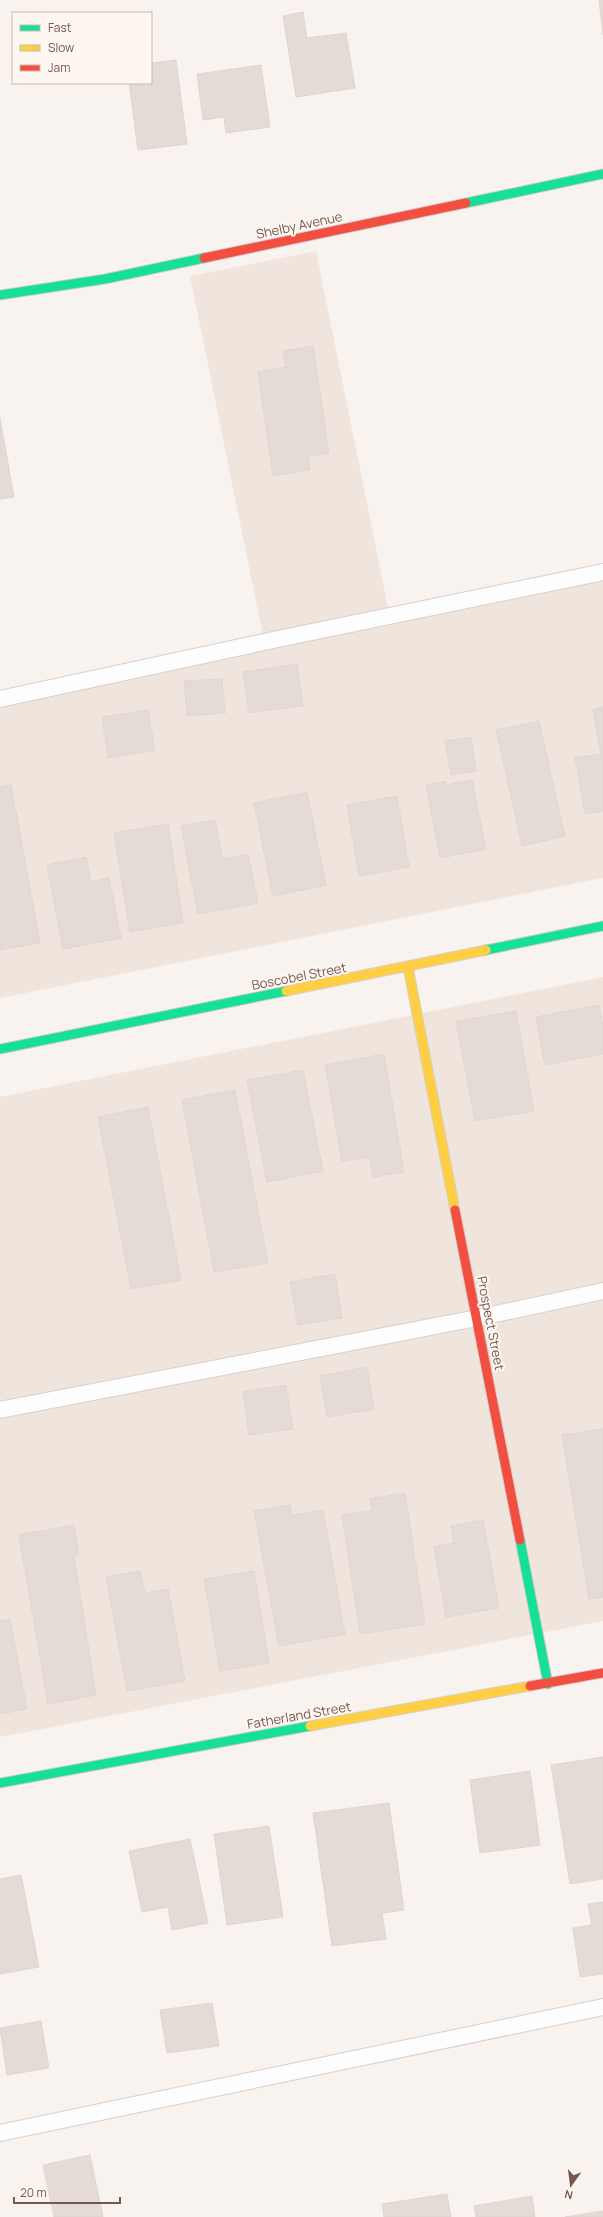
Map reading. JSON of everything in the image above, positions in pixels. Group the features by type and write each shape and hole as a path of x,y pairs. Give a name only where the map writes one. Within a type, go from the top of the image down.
{"street":[{"name":"Shelby Avenue","path":"0,295 105,279 603,174"},
{"name":"Boscobel Street","path":"0,1049 603,926"},
{"name":"Prospect Street","path":"408,967 548,1684"},
{"name":"Fatherland Street","path":"0,1783 603,1673"}],"lane":[{"path":"0,699 278,639 603,572"},
{"path":"0,1410 477,1318 603,1291"},
{"path":"0,2133 603,2007"}],"shaded area":[{"path":"316,251 390,617 603,575 603,878 0,998 0,699 265,646 190,276"},
{"path":"603,977 603,1621 0,1737 0,1097"}],"building":[{"path":"599,0 603,0 603,35"},
{"path":"303,12 307,38 346,33 355,88 296,97 283,16"},
{"path":"176,60 187,144 138,150 129,84 152,84 152,63"},
{"path":"261,65 270,127 226,133 224,117 203,120 197,74"},
{"path":"313,346 329,453 308,456 310,470 273,476 258,372 286,367 283,351"},
{"path":"0,418 14,497 0,499"},
{"path":"297,664 303,706 249,713 243,672"},
{"path":"222,679 225,713 187,716 184,681"},
{"path":"603,707 603,811 585,814 575,758 601,754 593,709"},
{"path":"148,710 155,750 108,758 102,717"},
{"path":"539,721 565,836 522,846 496,730"},
{"path":"471,737 476,771 451,775 445,741"},
{"path":"472,780 486,849 440,858 426,785 446,781 446,785"},
{"path":"11,785 40,943 0,950 0,787"},
{"path":"307,792 326,885 273,896 254,803"},
{"path":"397,796 409,867 359,876 347,805"},
{"path":"215,820 223,859 248,854 258,903 198,914 181,826"},
{"path":"168,824 183,923 130,932 114,833"},
{"path":"86,857 91,882 109,878 121,938 63,949 47,865"},
{"path":"599,1005 603,1027 603,1054 545,1065 536,1017"},
{"path":"516,1011 534,1111 475,1121 456,1021"},
{"path":"384,1054 404,1172 373,1177 369,1157 342,1161 325,1065"},
{"path":"303,1070 323,1171 267,1182 247,1080"},
{"path":"235,1090 268,1263 214,1272 182,1100"},
{"path":"148,1107 181,1280 131,1289 98,1117"},
{"path":"335,1274 342,1318 298,1325 290,1282"},
{"path":"367,1367 374,1409 327,1417 320,1376"},
{"path":"286,1385 293,1429 249,1435 243,1392"},
{"path":"603,1429 603,1597 589,1599 562,1435"},
{"path":"405,1493 425,1624 360,1634 342,1515 372,1511 370,1499"},
{"path":"290,1505 292,1515 323,1510 345,1634 279,1646 254,1511"},
{"path":"483,1520 499,1608 446,1617 434,1547 454,1543 451,1526"},
{"path":"74,1525 79,1556 74,1556 96,1695 48,1704 19,1535"},
{"path":"140,1571 145,1593 168,1589 185,1681 127,1691 106,1577"},
{"path":"254,1571 269,1663 220,1671 204,1579"},
{"path":"10,1619 27,1709 0,1714 0,1621"},
{"path":"603,1757 603,1879 570,1884 551,1765"},
{"path":"530,1771 540,1845 480,1853 470,1780"},
{"path":"389,1803 404,1910 382,1913 386,1939 332,1946 313,1813"},
{"path":"269,1826 283,1917 227,1925 214,1834"},
{"path":"190,1839 208,1923 172,1930 168,1907 142,1912 129,1851"},
{"path":"21,1875 39,1967 0,1974 0,1879"},
{"path":"603,1902 603,1974 580,1977 573,1928 592,1925 588,1904"},
{"path":"212,2003 219,2046 167,2053 160,2010"},
{"path":"41,2021 49,2068 7,2075 0,2028"},
{"path":"90,2155 103,2217 54,2217 43,2165"},
{"path":"447,2194 451,2217 384,2217 382,2204"},
{"path":"532,2196 535,2217 476,2217 474,2206"},
{"path":"603,2211 603,2217 565,2217"}],"traffic: fast":[{"path":"466,203 603,174"},
{"path":"0,295 105,279 204,258"},
{"path":"486,950 603,926"},
{"path":"0,1049 286,991"},
{"path":"520,1540 548,1684"},
{"path":"0,1783 310,1726"}],"traffic: slow":[{"path":"286,991 486,950"},
{"path":"408,967 455,1210"},
{"path":"310,1726 530,1686"}],"traffic: jam":[{"path":"204,258 466,203"},
{"path":"455,1210 520,1540"},
{"path":"530,1686 603,1673"}]}
